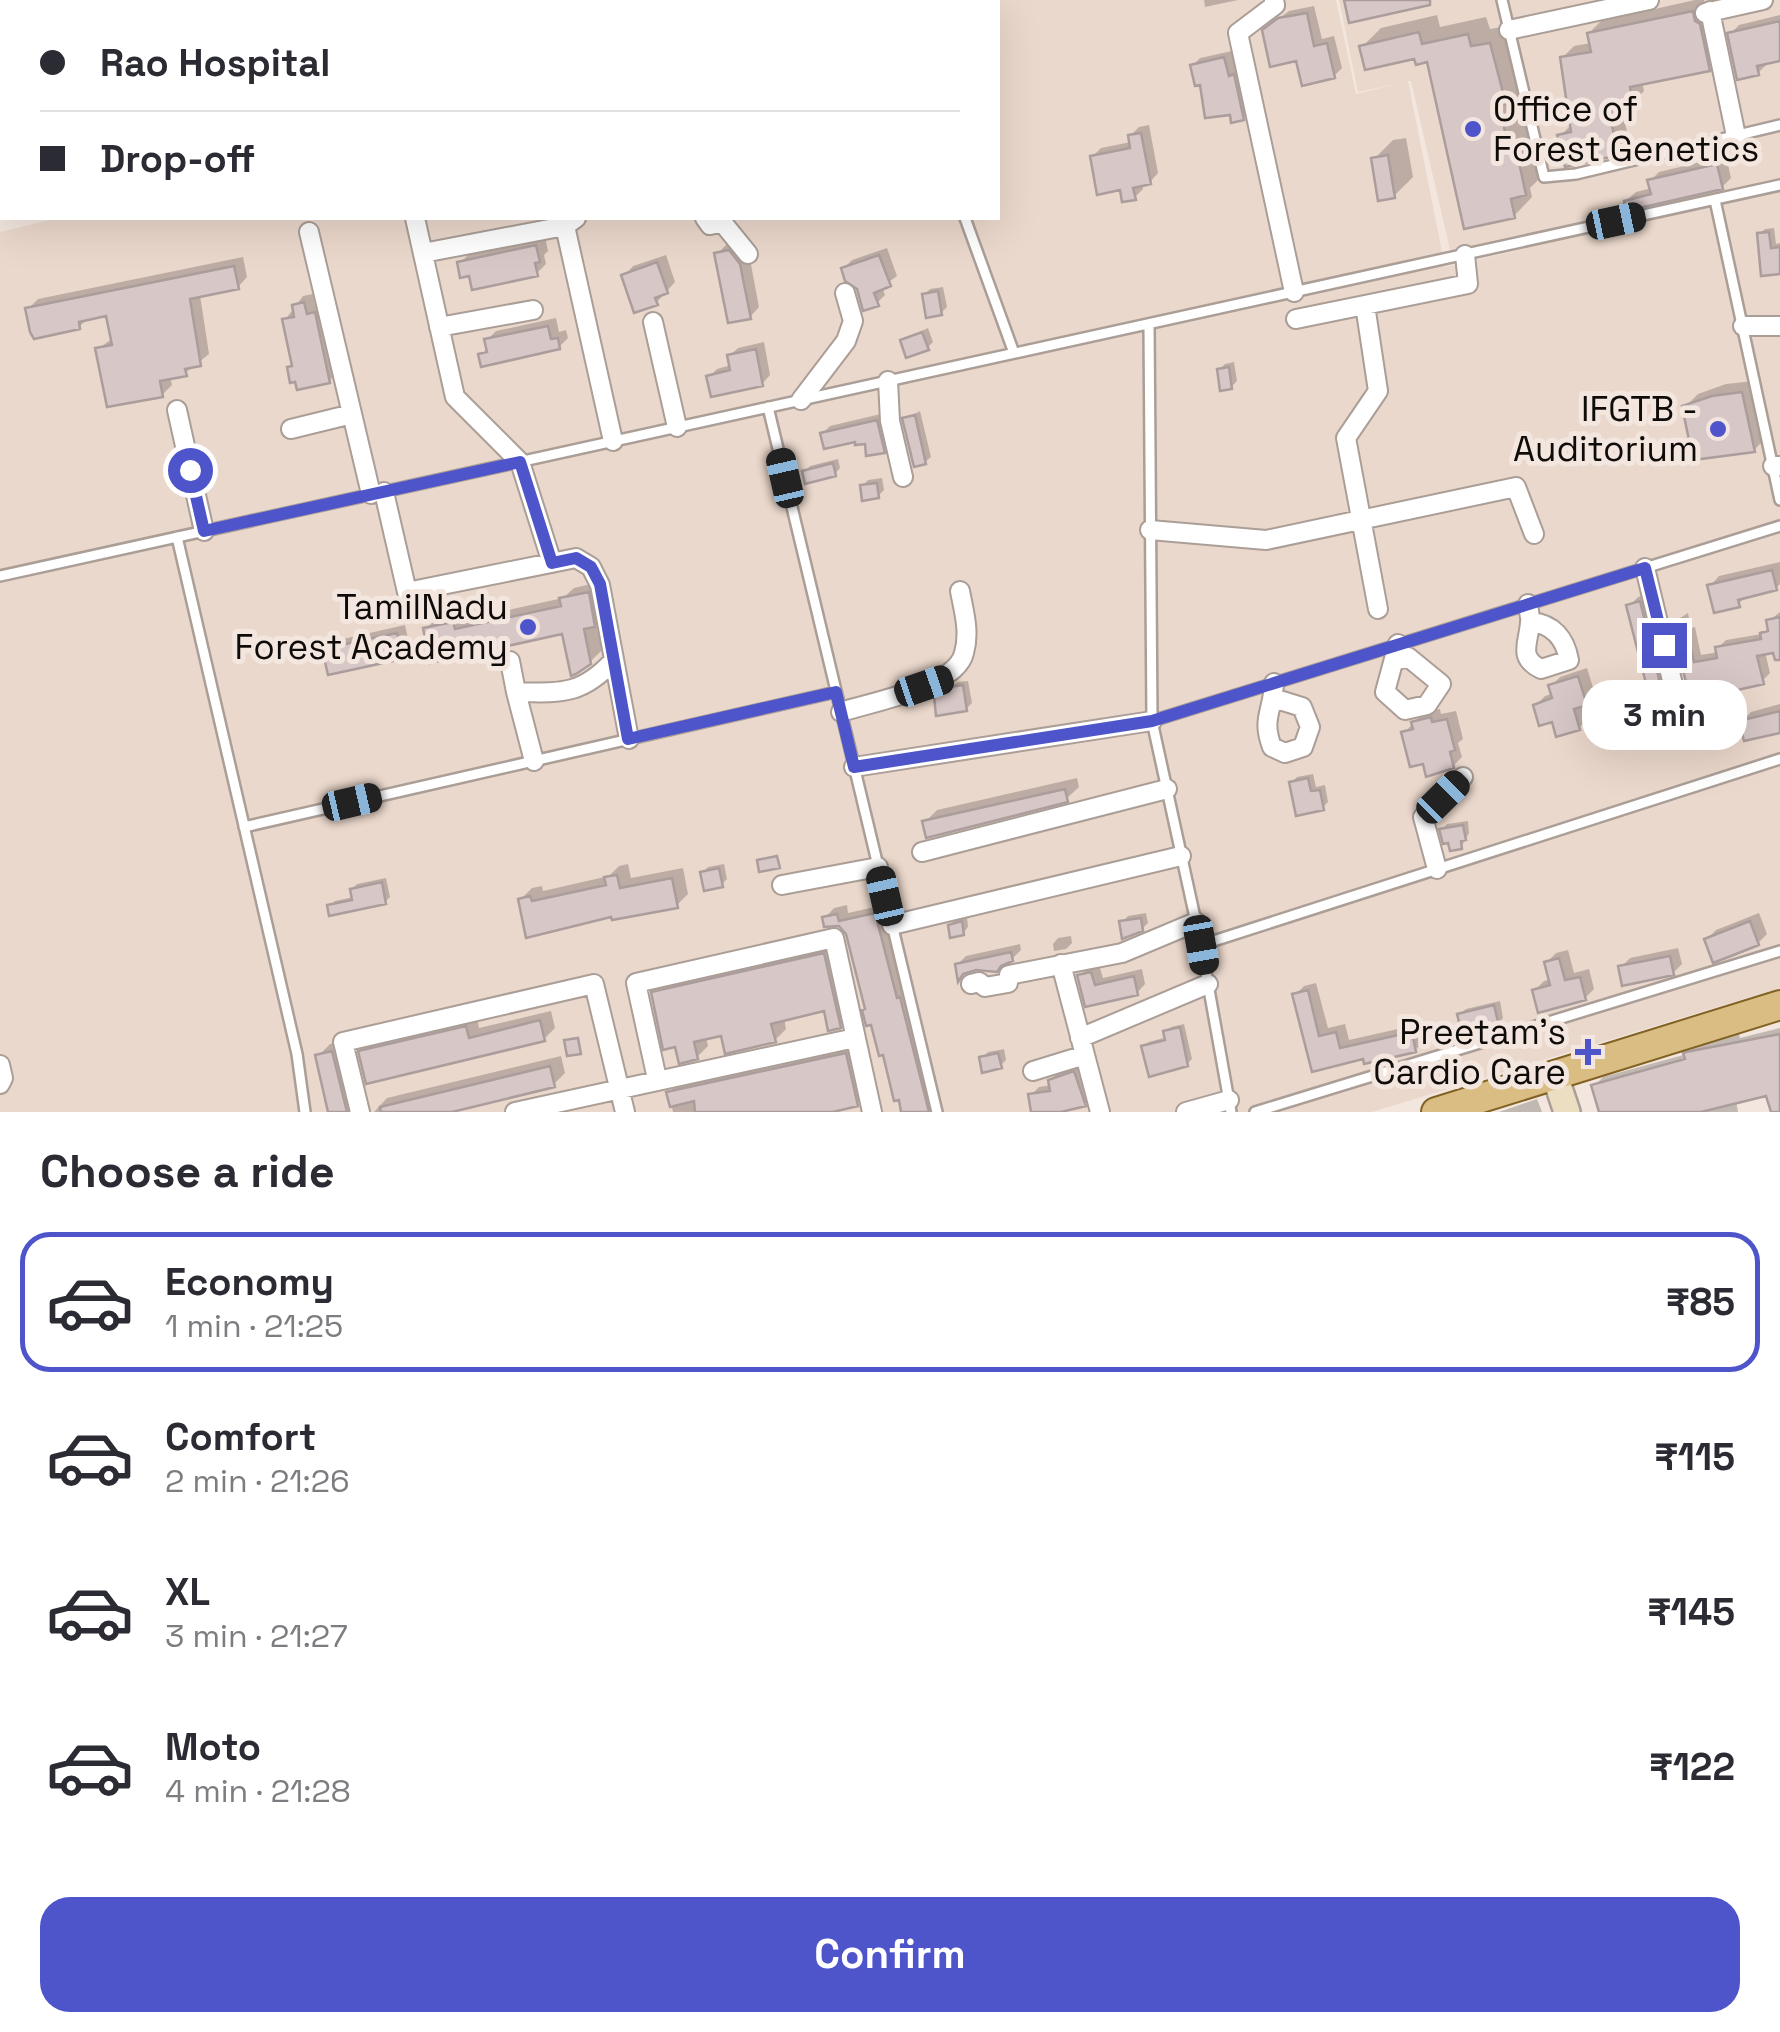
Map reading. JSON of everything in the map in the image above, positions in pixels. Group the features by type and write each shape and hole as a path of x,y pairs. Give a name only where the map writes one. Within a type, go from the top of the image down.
{"main road":[{"path":"1436,1112 1780,1004"}],"street":[{"path":"1274,0 1275,4 1238,33 1294,292"},
{"path":"1509,30 1649,0"},
{"path":"1736,136 1701,7 1764,0"},
{"path":"415,220 455,397 520,462 552,563"},
{"path":"722,220 748,254"},
{"path":"423,253 571,222 613,442"},
{"path":"309,232 352,414 408,592 576,558 591,567 600,584 628,739"},
{"path":"1296,319 1468,284 1465,254"},
{"path":"801,400 846,342 853,321 846,293"},
{"path":"1366,305 1378,391 1346,438 1378,609"},
{"path":"440,327 533,310"},
{"path":"653,322 678,427"},
{"path":"1742,326 1780,326"},
{"path":"888,381 890,421 902,477"},
{"path":"176,410 204,531"},
{"path":"291,429 352,414"},
{"path":"1150,530 1266,540 1516,487 1534,534"},
{"path":"1645,568 1682,722"},
{"path":"841,712 944,679 964,658 967,630 960,591"},
{"path":"516,692 555,693 593,683 614,660"},
{"path":"510,661 534,761"},
{"path":"854,767 1152,721"},
{"path":"1437,869 1423,817 1463,777"},
{"path":"922,852 1167,789"},
{"path":"892,925 1182,856"},
{"path":"782,885 878,866"},
{"path":"971,984 980,982 985,987 1008,983 1009,974 1122,953 1196,922"},
{"path":"657,1079 636,982 834,938 872,1112"},
{"path":"1061,964 1100,1112"},
{"path":"360,1112 343,1042 594,984 624,1112"},
{"path":"1033,1071 1208,984"},
{"path":"515,1112 855,1038"},
{"path":"0,1065 0,1084"},
{"path":"1555,1076 1567,1112"},
{"path":"1186,1112 1230,1106"}],"lane":[{"path":"1502,0 1544,178 1576,174 1780,124"},
{"path":"0,576 1780,186"},
{"path":"1715,200 1776,466 1780,500"},
{"path":"966,220 1014,353"},
{"path":"1149,324 1152,721 1201,945 1230,1106"},
{"path":"768,407 937,1112"},
{"path":"1152,721 1274,691 1529,613 1645,568 1780,526"},
{"path":"176,537 298,1054 306,1112"},
{"path":"244,827 836,692"},
{"path":"1201,945 1780,760"},
{"path":"1256,1112 1780,950"}],"shaded area":[{"name":"TamilNadu Forest Academy","path":"1000,0 1336,0 1356,94 1397,84 1358,92 1339,0 1780,0 1780,182 1451,254 1408,81 1445,267 1780,190 1780,988 1372,1112 0,1112 0,232 51,220 1000,220"}],"building":[{"path":"1344,0 1430,0 1430,5 1349,23"},
{"path":"1693,11 1700,24 1710,71 1630,87 1633,105 1608,110 1619,155 1565,167 1557,135 1571,132 1560,57 1591,52 1587,33"},
{"path":"1307,13 1314,46 1327,43 1335,78 1302,86 1296,61 1270,67 1262,30 1278,18"},
{"path":"1780,21 1780,61 1757,66 1759,75 1737,80 1727,33"},
{"name":"Office of Forest Genetics","path":"1419,32 1422,44 1468,34 1471,46 1490,43 1506,104 1499,105 1510,154 1517,153 1526,195 1511,199 1515,218 1464,229 1427,62 1416,65 1414,59 1365,70 1359,46"},
{"path":"1224,57 1229,76 1234,74 1244,120 1231,123 1230,115 1205,118 1200,85 1195,86 1190,65"},
{"path":"1141,133 1151,184 1133,188 1136,200 1122,202 1120,190 1097,195 1090,156 1130,148 1128,135"},
{"path":"1388,155 1395,198 1378,201 1371,158"},
{"path":"1717,164 1723,189 1626,211 1624,201 1651,194 1647,180"},
{"path":"1769,232 1771,248 1780,247 1780,274 1761,276 1757,233"},
{"path":"536,245 538,276 472,290 469,276 460,278 457,262"},
{"path":"729,250 740,264 751,319 728,323 714,253"},
{"path":"879,255 891,286 874,293 879,306 863,311 857,289 845,281 841,268"},
{"path":"657,262 668,293 655,298 658,305 634,313 621,275"},
{"path":"234,266 239,289 190,299 201,366 185,369 187,376 160,381 163,397 107,407 95,348 112,345 106,316 79,322 80,329 34,339 30,332 25,308"},
{"path":"938,291 942,315 926,318 922,294"},
{"path":"304,302 307,314 315,312 330,383 297,390 295,382 290,383 287,367 292,366 282,319 294,317 292,305"},
{"path":"548,326 551,339 558,338 560,349 481,367 478,354 487,352 484,339"},
{"path":"922,332 929,350 906,358 900,340"},
{"path":"756,349 763,386 711,397 706,376 730,370 727,355"},
{"path":"1229,367 1232,389 1220,391 1217,369"},
{"name":"IFGTB - Auditorium","path":"1742,392 1755,452 1693,460 1682,406"},
{"path":"915,415 926,464 914,467 902,418"},
{"path":"877,420 885,453 866,456 865,444 855,442 824,449 820,433"},
{"path":"833,463 836,476 805,484 802,471"},
{"path":"877,483 879,498 862,501 860,485"},
{"path":"1772,570 1777,590 1738,600 1740,607 1714,613 1707,585"},
{"name":"TamilNadu Forest Academy","path":"589,592 595,627 584,629 591,664 576,674 571,676 562,634 430,663 423,628 453,622 455,629 561,606 559,598"},
{"path":"1640,601 1664,700 1651,703 1626,605"},
{"path":"1780,617 1780,660 1775,660 1773,653 1757,656 1764,684 1711,696 1721,733 1700,738 1671,622 1680,619 1684,634 1688,633 1694,662 1717,658 1715,647 1761,639 1760,633 1768,631 1766,620"},
{"path":"397,633 402,659 328,675 322,649"},
{"path":"1578,676 1587,705 1574,709 1580,730 1556,737 1552,722 1539,726 1533,705 1552,698 1548,685"},
{"path":"963,685 967,711 936,716 934,696"},
{"path":"1780,711 1780,733 1744,741 1739,721"},
{"path":"1431,717 1432,722 1447,719 1455,750 1450,752 1454,768 1426,777 1423,764 1410,767 1401,732 1413,729 1411,722"},
{"path":"1308,778 1311,791 1320,790 1324,810 1296,816 1289,782"},
{"path":"1065,789 1068,802 926,838 922,821"},
{"path":"1463,825 1466,840 1461,841 1462,849 1450,851 1448,843 1443,844 1439,829"},
{"path":"777,856 780,868 759,872 757,860"},
{"path":"719,868 723,887 704,891 700,872"},
{"path":"617,875 620,888 672,878 678,908 612,920 611,917 526,938 518,899 530,896 532,901 606,885 604,877"},
{"path":"382,882 386,904 329,916 327,905 352,900 350,889"},
{"path":"875,913 929,1112 901,1112 899,1100 894,1101 883,1055 879,1056 871,1025 866,1026 846,934 839,926 824,927 822,917 837,914 839,921"},
{"path":"1141,918 1143,931 1122,939 1119,921"},
{"path":"962,921 964,935 950,938 948,925"},
{"path":"1750,921 1759,945 1713,963 1704,939"},
{"path":"1011,952 1013,961 997,972 976,970 963,974 958,982 955,964"},
{"path":"824,953 841,1028 828,1031 824,1011 771,1024 776,1042 725,1054 721,1036 694,1042 698,1059 679,1064 675,1047 663,1050 651,992"},
{"path":"1670,956 1674,975 1622,986 1618,966"},
{"path":"1559,958 1565,980 1580,977 1586,1000 1538,1013 1532,990 1550,985 1544,962"},
{"path":"1091,972 1095,985 1134,976 1138,995 1085,1007 1077,975"},
{"path":"1308,990 1319,1036 1336,1032 1340,1048 1412,1032 1416,1052 1364,1064 1363,1059 1312,1072 1292,994"},
{"path":"1494,1005 1499,1026 1462,1034 1457,1014"},
{"path":"540,1020 545,1041 366,1084 358,1051 466,1026 469,1038"},
{"path":"1180,1027 1188,1066 1149,1077 1141,1046 1165,1040 1163,1031"},
{"path":"1780,1034 1780,1112 1771,1112 1766,1096 1701,1112 1599,1112 1591,1085 1685,1059 1686,1052"},
{"path":"578,1038 581,1054 567,1056 564,1040"},
{"path":"332,1051 347,1112 328,1112 315,1055"},
{"path":"846,1053 858,1106 833,1112 695,1112 694,1101 670,1107 666,1092"},
{"path":"998,1053 1002,1068 982,1073 979,1057"},
{"path":"550,1066 555,1087 452,1112 381,1112 380,1107"},
{"path":"1074,1071 1086,1106 1061,1112 1031,1112 1028,1094 1050,1091 1048,1080"}],"place":[{"name":"Office of Forest Genetics","path":"1473,129"},
{"name":"IFGTB - Auditorium","path":"1718,429"},
{"name":"TamilNadu Forest Academy","path":"528,627"},
{"name":"Preetam's Cardio Care","path":"1588,1052"}],"route":[{"path":"190,470 204,531 520,462 552,563 576,558 591,567 600,584 628,739 836,692 854,767 1152,721 1645,568 1664,645"}]}
